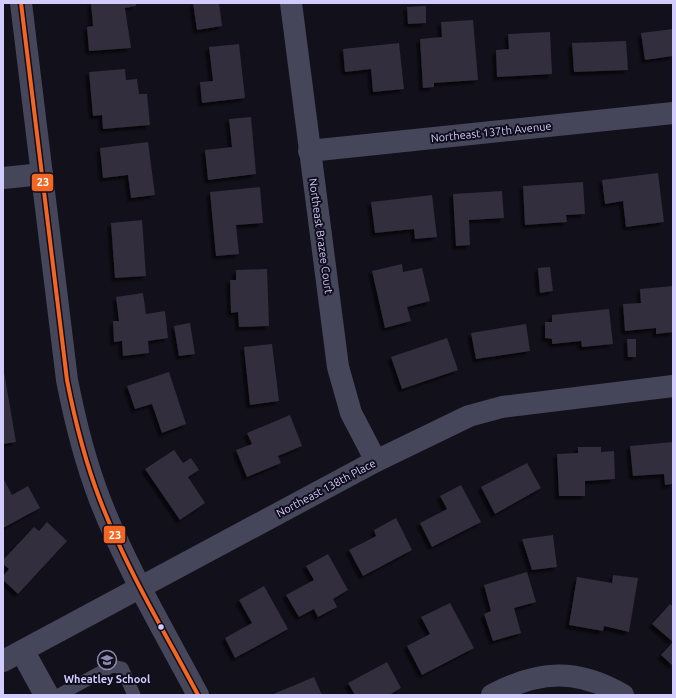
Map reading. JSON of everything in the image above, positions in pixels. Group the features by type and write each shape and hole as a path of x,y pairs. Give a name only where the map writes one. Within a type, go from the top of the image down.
{"street":[{"path":"21,3 67,380 76,424 100,501 141,587 198,695"},
{"name":"Northeast Brazee Court","path":"291,3 338,367 343,390 351,413 376,462"},
{"name":"Northeast 137th Avenue","path":"309,150 673,113"},
{"path":"3,178 42,174"},
{"name":"Northeast 138th Place","path":"16,654 376,462 469,416 502,407 673,386"},
{"path":"492,695 530,678 556,675 606,685 623,695"}],"lane":[{"path":"16,654 40,695"},
{"path":"16,654 53,695"},
{"path":"60,695 112,666 122,668 134,695"}],"building":[{"path":"91,3 136,3 136,6 125,8 131,48 89,51 87,27 93,26"},
{"path":"193,3 219,3 222,26 197,30"},
{"path":"426,6 426,23 408,24 407,7"},
{"path":"473,20 478,80 434,83 434,87 423,88 420,39 442,37 441,22"},
{"path":"673,29 673,56 645,60 641,33"},
{"path":"550,32 552,74 497,77 496,50 509,49 508,34"},
{"path":"626,41 628,70 574,72 572,43"},
{"path":"399,43 404,89 373,92 371,69 345,72 343,49"},
{"path":"239,44 245,98 202,103 200,82 213,81 209,47"},
{"path":"125,69 126,80 137,79 139,94 147,94 150,125 103,129 102,115 93,116 89,72"},
{"path":"251,117 256,174 208,180 205,150 232,147 229,119"},
{"path":"148,142 155,195 131,198 128,175 103,178 100,148"},
{"path":"658,173 664,222 626,227 623,201 605,204 602,180"},
{"path":"583,182 585,214 566,215 567,222 525,225 523,186"},
{"path":"260,187 263,223 236,225 239,254 216,256 210,192"},
{"path":"502,191 504,218 469,220 470,245 456,246 453,194"},
{"path":"432,195 437,237 415,239 414,229 375,233 371,202"},
{"path":"142,220 146,276 115,278 111,223"},
{"path":"402,264 403,272 422,268 430,301 407,307 411,321 385,328 372,271"},
{"path":"550,267 553,291 540,293 538,268"},
{"path":"267,269 269,326 239,327 238,312 231,313 230,280 236,280 236,270"},
{"path":"673,286 673,332 656,334 656,328 625,331 623,304 641,303 640,289"},
{"path":"143,293 146,314 165,311 168,338 148,341 149,353 123,356 122,341 114,342 113,321 119,321 116,297"},
{"path":"609,309 613,344 582,347 581,341 552,344 552,339 545,338 545,322 552,322 552,315"},
{"path":"190,323 195,354 179,356 174,326"},
{"path":"526,324 530,351 476,359 471,333"},
{"path":"447,338 458,370 402,389 391,357"},
{"path":"627,339 636,339 636,357 628,357"},
{"path":"272,344 279,401 250,405 244,347"},
{"path":"4,372 16,442 3,444 3,373"},
{"path":"169,372 186,424 162,433 152,404 135,409 127,386"},
{"path":"290,415 302,446 278,456 281,463 247,477 236,450 252,444 247,433"},
{"path":"673,442 673,484 665,485 664,474 633,476 630,446"},
{"path":"578,447 601,447 601,452 614,451 615,479 585,481 585,496 559,496 557,454 578,453"},
{"path":"174,450 183,463 191,458 199,470 188,477 205,503 180,520 145,469"},
{"path":"527,463 541,488 495,514 481,487"},
{"path":"3,478 12,495 28,486 40,508 3,528"},
{"path":"461,485 481,522 432,547 420,523 447,509 440,496"},
{"path":"396,518 412,550 363,576 349,550 376,536 374,530"},
{"path":"47,522 67,541 18,594 3,580 3,576 9,569 3,564 3,560 34,527 39,531"},
{"path":"553,535 557,567 532,570 522,539"},
{"path":"328,554 348,590 333,599 337,607 318,617 314,609 299,617 286,595 314,580 306,566"},
{"path":"527,572 536,602 514,608 521,633 493,641 484,614 491,611 484,585"},
{"path":"613,575 638,578 629,632 604,626 603,631 569,625 577,577 612,583"},
{"path":"264,586 288,629 235,658 225,638 252,623 239,600"},
{"path":"450,603 474,648 422,675 407,646 430,634 421,617"},
{"path":"670,604 673,606 673,642 652,624"},
{"path":"673,642 673,666 661,655"},
{"path":"387,662 401,688 389,695 355,695 348,683"},
{"path":"314,677 322,695 271,695"}],"transit line":[{"name":"23","path":"21,3 67,380 77,426 85,456 110,525 133,575 198,695"}],"place":[{"name":"Wheatley School","path":"107,660"}]}
